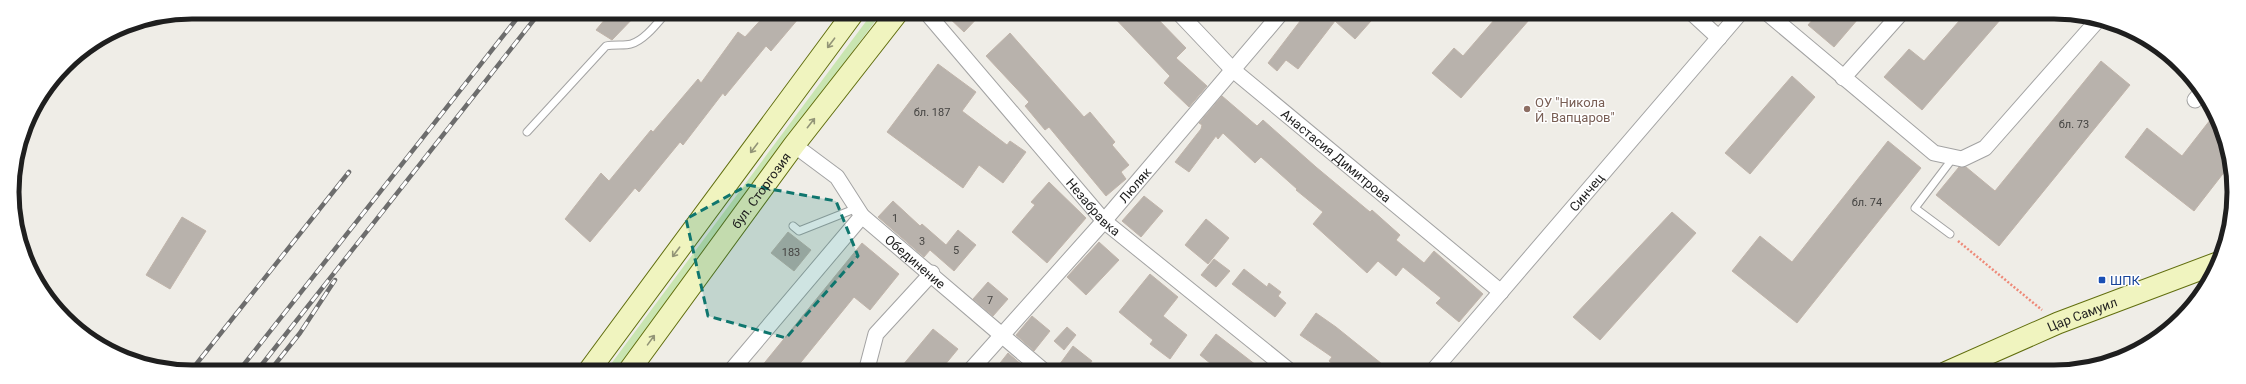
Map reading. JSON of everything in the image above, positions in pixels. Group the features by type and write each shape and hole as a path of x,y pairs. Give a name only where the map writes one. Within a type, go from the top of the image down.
{"main road":[{"path":"593,365 849,19"},
{"name":"бул. Сторгозия","path":"633,365 794,145 893,19"},
{"name":"Цар Самуил","path":"1979,365 2058,324 2211,266"}],"street":[{"name":"Незабравка","path":"932,19 1104,221 1282,365"},
{"name":"Анастасия Димитрова","path":"1185,19 1233,70 1501,292"},
{"name":"Люляк","path":"975,365 1001,334 1104,221 1276,19"},
{"path":"1698,19 1719,38"},
{"name":"Синчец","path":"1438,365 1735,19"},
{"path":"1774,19 1843,78 1934,152 1953,158 1962,159 1986,148 2095,24"},
{"path":"1843,78 1896,19"},
{"name":"Обединение","path":"794,145 837,177 860,212 1037,365"},
{"path":"736,365 860,212"},
{"path":"868,365 876,334 932,273"}],"lane":[{"path":"527,132 606,46 618,43 631,44 644,35 661,19"},
{"path":"1950,234 1915,208 1953,158"},
{"path":"793,226 799,231 860,212"}],"path":[{"path":"1950,234 2058,324"}],"highlighted area":[{"path":"748,185 836,201 858,256 786,338 708,316 686,219"}],"green space":[{"path":"868,19 877,19 620,365 610,365"}],"building":[{"path":"605,19 632,19 612,40 596,30"},
{"path":"762,19 798,19 771,51 766,46 725,96 723,93 683,145 680,142 639,192 635,188 590,242 565,219 601,173 609,181 651,130 653,132 698,79 701,83 738,32 745,37"},
{"path":"950,19 976,19 964,32"},
{"path":"1116,19 1158,19 1186,48 1176,58 1207,86 1189,107 1164,83 1170,76"},
{"path":"1302,19 1373,19 1355,39 1335,21 1298,69 1286,60 1277,71 1268,63"},
{"path":"1495,19 1530,19 1461,98 1432,73 1454,48 1463,56"},
{"path":"1813,19 1858,19 1834,47 1808,25"},
{"path":"1961,19 2001,19 1922,110 1884,77 1909,49 1924,61"},
{"path":"1010,33 1084,117 1090,112 1115,142 1112,145 1129,165 1121,172 1126,179 1106,196 1049,127 1045,130 1025,106 1029,102 986,56"},
{"path":"2101,61 2130,85 1999,246 1936,195 1959,167 1966,167 1995,191"},
{"path":"938,64 976,92 962,111 1007,145 1010,141 1026,152 1003,183 979,165 963,188 887,132"},
{"path":"1792,76 1815,97 1750,174 1725,153"},
{"path":"1222,96 1257,126 1263,120 1370,212 1372,210 1400,235 1396,240 1424,263 1434,251 1483,294 1459,322 1436,303 1441,298 1403,267 1396,276 1378,261 1367,273 1313,224 1323,212 1296,190 1297,189 1261,157 1255,163 1223,133 1218,139 1216,136 1189,172 1175,162 1201,129 1202,125 1199,123"},
{"path":"2211,119 2218,136 2226,170 2194,211 2125,157 2147,128 2182,156"},
{"path":"1888,141 1921,168 1797,323 1732,271 1760,236 1792,262"},
{"path":"1049,182 1086,218 1047,263 1012,232 1035,205 1031,202"},
{"path":"1144,196 1163,211 1141,237 1122,221"},
{"path":"893,201 920,226 922,224 946,245 958,230 976,245 954,271 930,250 924,257 878,217"},
{"path":"1672,212 1696,233 1600,340 1573,317"},
{"path":"182,217 206,231 170,289 146,275"},
{"path":"1206,219 1229,238 1208,264 1185,245"},
{"path":"788,232 811,250 794,271 771,253"},
{"path":"1099,242 1119,260 1086,295 1067,277"},
{"path":"862,243 899,274 870,310 854,297 799,365 763,365"},
{"path":"1214,259 1230,271 1216,287 1201,275"},
{"path":"1244,269 1267,287 1269,283 1281,292 1278,296 1286,303 1275,317 1232,284"},
{"path":"1150,274 1178,297 1163,316 1187,335 1170,359 1150,344 1153,340 1119,312"},
{"path":"988,282 1008,299 993,316 973,299"},
{"path":"1316,313 1383,365 1334,365 1329,361 1332,357 1300,335"},
{"path":"1032,316 1050,331 1034,351 1016,335"},
{"path":"1067,327 1076,335 1064,350 1054,341"},
{"path":"933,329 958,349 945,365 903,365"},
{"path":"1216,334 1256,365 1212,365 1200,355"},
{"path":"1073,346 1092,361 1089,365 1059,365"},
{"path":"1008,353 1022,365 999,365"}],"railway":[{"path":"244,365 516,19"},
{"path":"262,365 534,19"},
{"path":"196,365 349,172"},
{"path":"275,365 300,333 335,280"}],"place":[{"name":"ОУ \"Никола Й. Вапцаров\"","path":"1527,109"},
{"name":"ШПК","path":"2102,280"}]}
